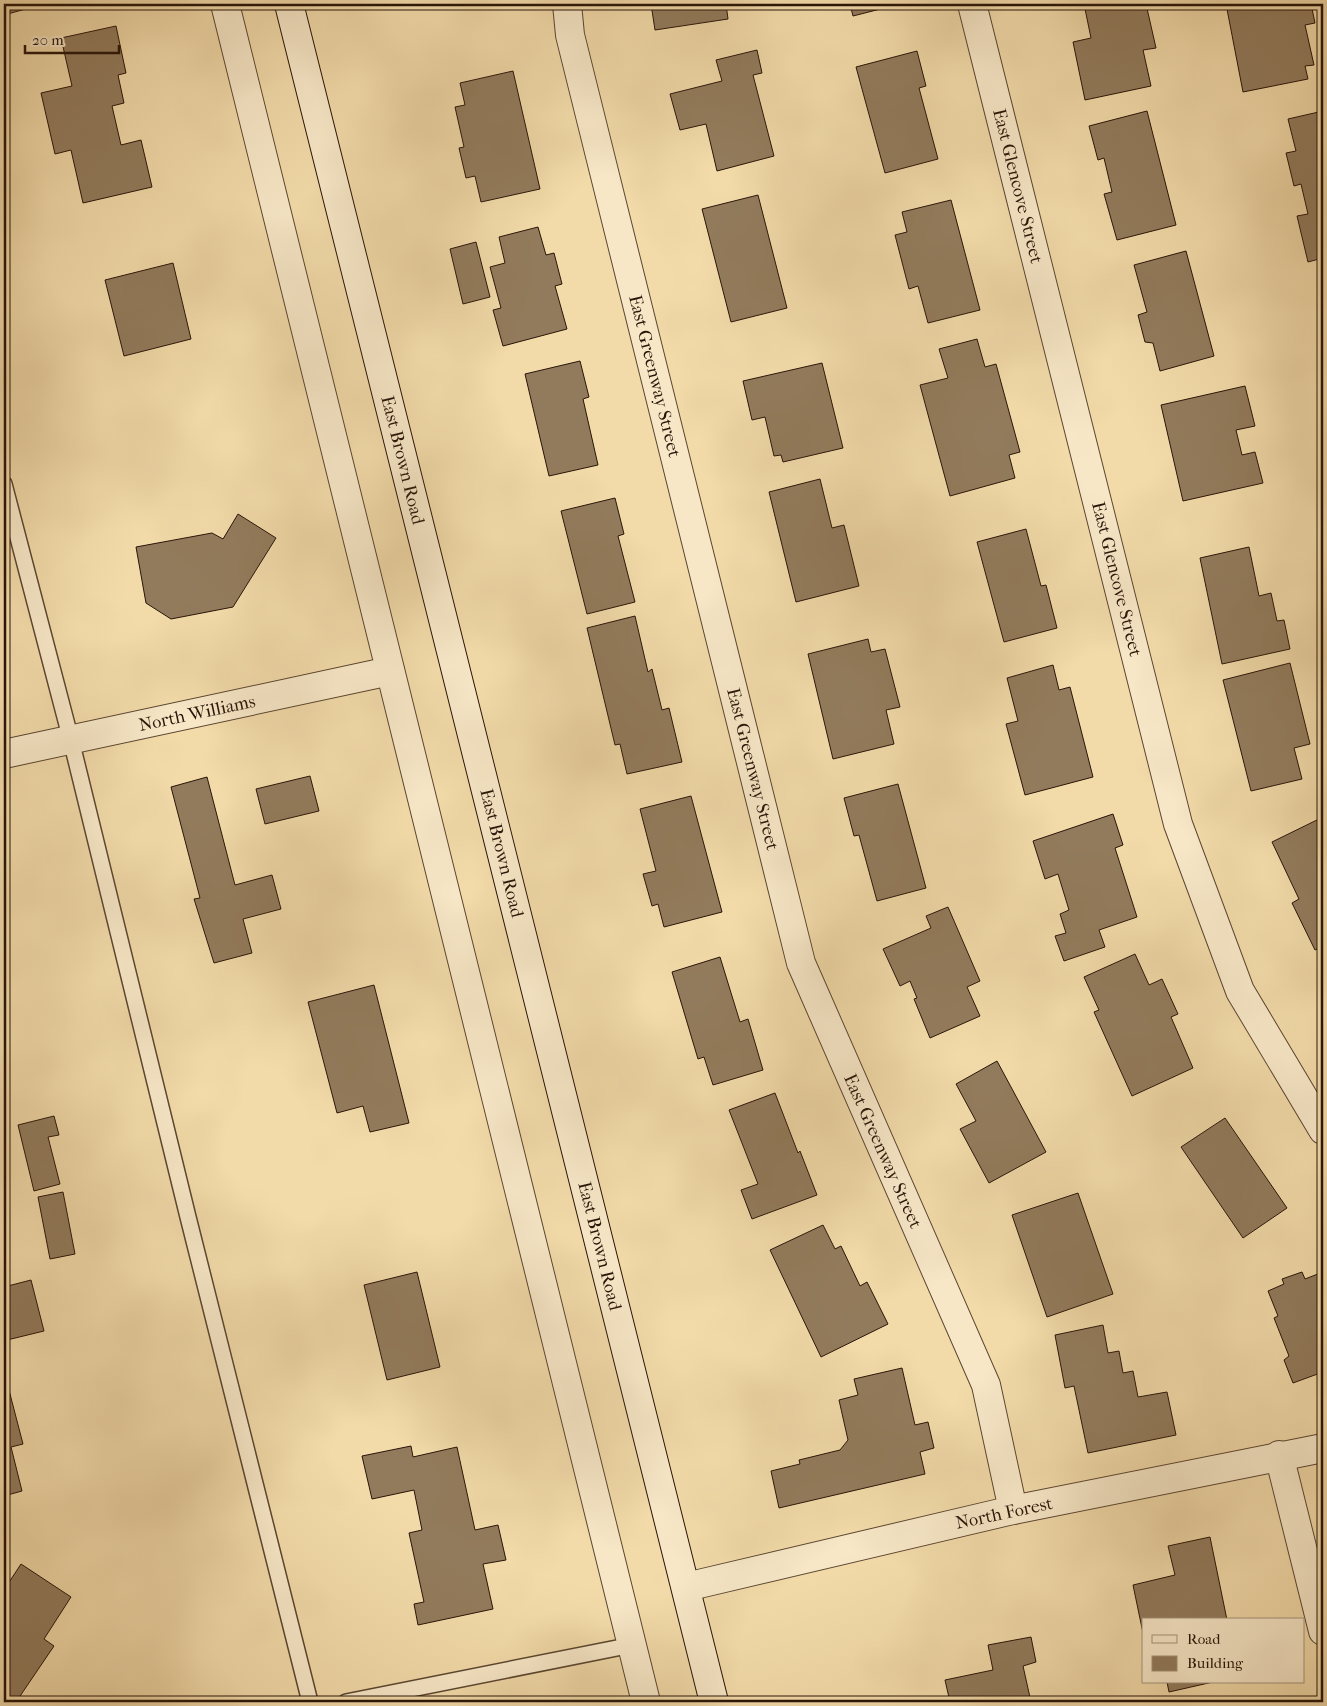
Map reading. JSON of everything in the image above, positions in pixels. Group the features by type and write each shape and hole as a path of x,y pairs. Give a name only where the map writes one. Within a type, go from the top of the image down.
{"street":[{"path":"225,4 646,1702"},
{"name":"East Brown Road","path":"289,4 714,1702"},
{"name":"East Greenway Street","path":"568,4 570,35 801,964 986,1384 1013,1510"},
{"name":"East Glencove Street","path":"972,4 1178,824 1240,991 1323,1130"},
{"name":"North Williams","path":"4,754 390,671"},
{"name":"North Forest","path":"686,1587 1013,1510 1323,1448"},
{"path":"1279,1456 1323,1631"}],"lane":[{"path":"4,484 71,740 178,1178 310,1702"},
{"path":"346,1702 632,1645"}],"building":[{"path":"4,4 40,4 40,5 4,15"},
{"path":"651,4 726,4 728,19 655,30"},
{"path":"850,4 900,4 853,16"},
{"path":"1084,4 1146,4 1156,48 1143,50 1151,86 1085,100 1073,42 1091,38"},
{"path":"1226,4 1311,4 1315,23 1305,25 1314,65 1305,66 1308,79 1243,92"},
{"path":"116,26 126,73 118,75 124,103 112,106 121,145 141,140 152,187 83,203 71,150 55,154 41,93 72,86 61,38"},
{"path":"757,50 762,73 753,75 774,156 717,171 706,124 680,130 670,94 722,81 716,60"},
{"path":"917,51 926,86 919,88 938,159 885,173 856,67"},
{"path":"513,71 540,189 481,202 475,176 466,178 459,148 464,147 455,107 465,105 460,83"},
{"path":"1147,111 1176,225 1117,240 1104,194 1112,192 1104,158 1098,160 1089,126"},
{"path":"1323,111 1323,258 1308,262 1297,216 1308,214 1301,184 1294,186 1286,153 1296,151 1288,119"},
{"path":"758,195 787,308 731,322 702,209"},
{"path":"951,200 980,310 928,323 918,286 909,289 895,235 907,232 902,212"},
{"path":"538,227 546,255 554,253 562,284 555,286 567,329 503,346 493,310 501,308 490,267 505,263 499,237"},
{"path":"476,242 490,297 463,304 450,249"},
{"path":"1186,251 1214,356 1160,371 1153,343 1145,342 1138,315 1147,312 1134,265"},
{"path":"173,263 191,339 124,356 105,280"},
{"path":"977,339 985,367 996,364 1020,452 1009,455 1015,478 950,496 920,385 948,378 939,349"},
{"path":"580,361 589,397 583,399 598,465 549,476 525,374"},
{"path":"822,363 843,448 783,462 781,455 774,456 765,417 752,420 743,381"},
{"path":"1245,386 1255,426 1236,430 1242,455 1255,452 1263,483 1183,501 1161,405"},
{"path":"820,479 832,528 844,525 859,586 796,602 769,492"},
{"path":"615,498 624,534 618,536 635,602 587,614 561,511"},
{"path":"238,514 276,538 233,607 171,619 146,603 136,547 212,533 223,539"},
{"path":"1026,529 1041,586 1046,585 1057,628 1004,642 977,542"},
{"path":"1249,547 1259,596 1271,593 1277,621 1284,620 1290,649 1222,664 1200,558"},
{"path":"635,616 648,672 652,669 662,710 669,708 682,762 627,774 620,744 615,745 587,628"},
{"path":"868,639 871,652 885,649 900,707 886,710 894,744 833,759 808,654"},
{"path":"1290,663 1310,744 1294,748 1302,779 1251,791 1223,680"},
{"path":"1053,665 1059,690 1070,687 1093,777 1025,795 1006,724 1018,721 1007,678"},
{"path":"310,776 319,811 265,824 256,789"},
{"path":"207,777 235,885 272,875 281,909 243,919 252,953 214,963 194,899 200,898 171,787"},
{"path":"898,784 926,888 877,901 859,835 854,836 844,798"},
{"path":"691,796 722,912 664,927 658,904 652,906 643,874 656,871 640,809"},
{"path":"1113,814 1123,845 1115,848 1137,917 1099,930 1105,947 1064,961 1055,936 1066,933 1060,914 1069,910 1058,874 1045,879 1033,841"},
{"path":"1323,817 1323,946 1315,950 1292,903 1299,899 1272,842"},
{"path":"948,907 980,981 967,987 980,1016 930,1038 914,999 917,998 910,981 900,986 883,949 931,928 926,916"},
{"path":"1135,954 1149,985 1162,979 1178,1014 1171,1017 1193,1068 1132,1096 1094,1012 1099,1010 1084,977"},
{"path":"720,957 740,1022 748,1019 763,1070 713,1085 704,1057 698,1059 672,972"},
{"path":"374,985 409,1123 370,1132 363,1106 337,1113 308,1002"},
{"path":"997,1061 1046,1152 989,1183 960,1129 976,1121 956,1084"},
{"path":"775,1093 798,1153 800,1151 817,1195 752,1219 741,1190 758,1184 729,1110"},
{"path":"54,1116 59,1135 48,1137 60,1184 34,1191 18,1125"},
{"path":"1225,1118 1287,1208 1243,1238 1181,1147"},
{"path":"63,1192 75,1254 50,1259 38,1197"},
{"path":"1078,1193 1113,1294 1047,1317 1012,1215"},
{"path":"823,1225 835,1249 841,1246 860,1286 867,1282 888,1324 821,1357 770,1250"},
{"path":"417,1272 440,1367 387,1380 364,1285"},
{"path":"1302,1272 1305,1279 1323,1272 1323,1372 1293,1383 1284,1360 1289,1356 1274,1318 1278,1316 1268,1291 1284,1284 1282,1279"},
{"path":"31,1280 44,1331 7,1340 8,1346 4,1347 4,1287"},
{"path":"1103,1325 1108,1353 1119,1351 1123,1373 1133,1371 1138,1397 1167,1392 1176,1435 1088,1453 1074,1386 1065,1388 1055,1335"},
{"path":"902,1368 915,1425 928,1422 934,1448 920,1452 925,1474 779,1508 771,1471 800,1464 799,1460 840,1450 848,1440 839,1400 858,1395 854,1379"},
{"path":"4,1371 23,1444 11,1447 22,1491 4,1496"},
{"path":"411,1446 413,1457 457,1447 475,1530 498,1525 506,1560 483,1564 493,1609 418,1625 414,1604 424,1602 409,1533 422,1530 414,1490 372,1499 362,1456"},
{"path":"1210,1537 1227,1618 1142,1618 1142,1628 1133,1585 1175,1575 1168,1546"},
{"path":"21,1564 71,1597 44,1639 54,1646 16,1702 4,1702 4,1590"},
{"path":"1031,1637 1036,1662 1023,1666 1031,1702 950,1702 945,1680 993,1670 988,1645"},
{"path":"1167,1684 1204,1684 1169,1692"}]}
